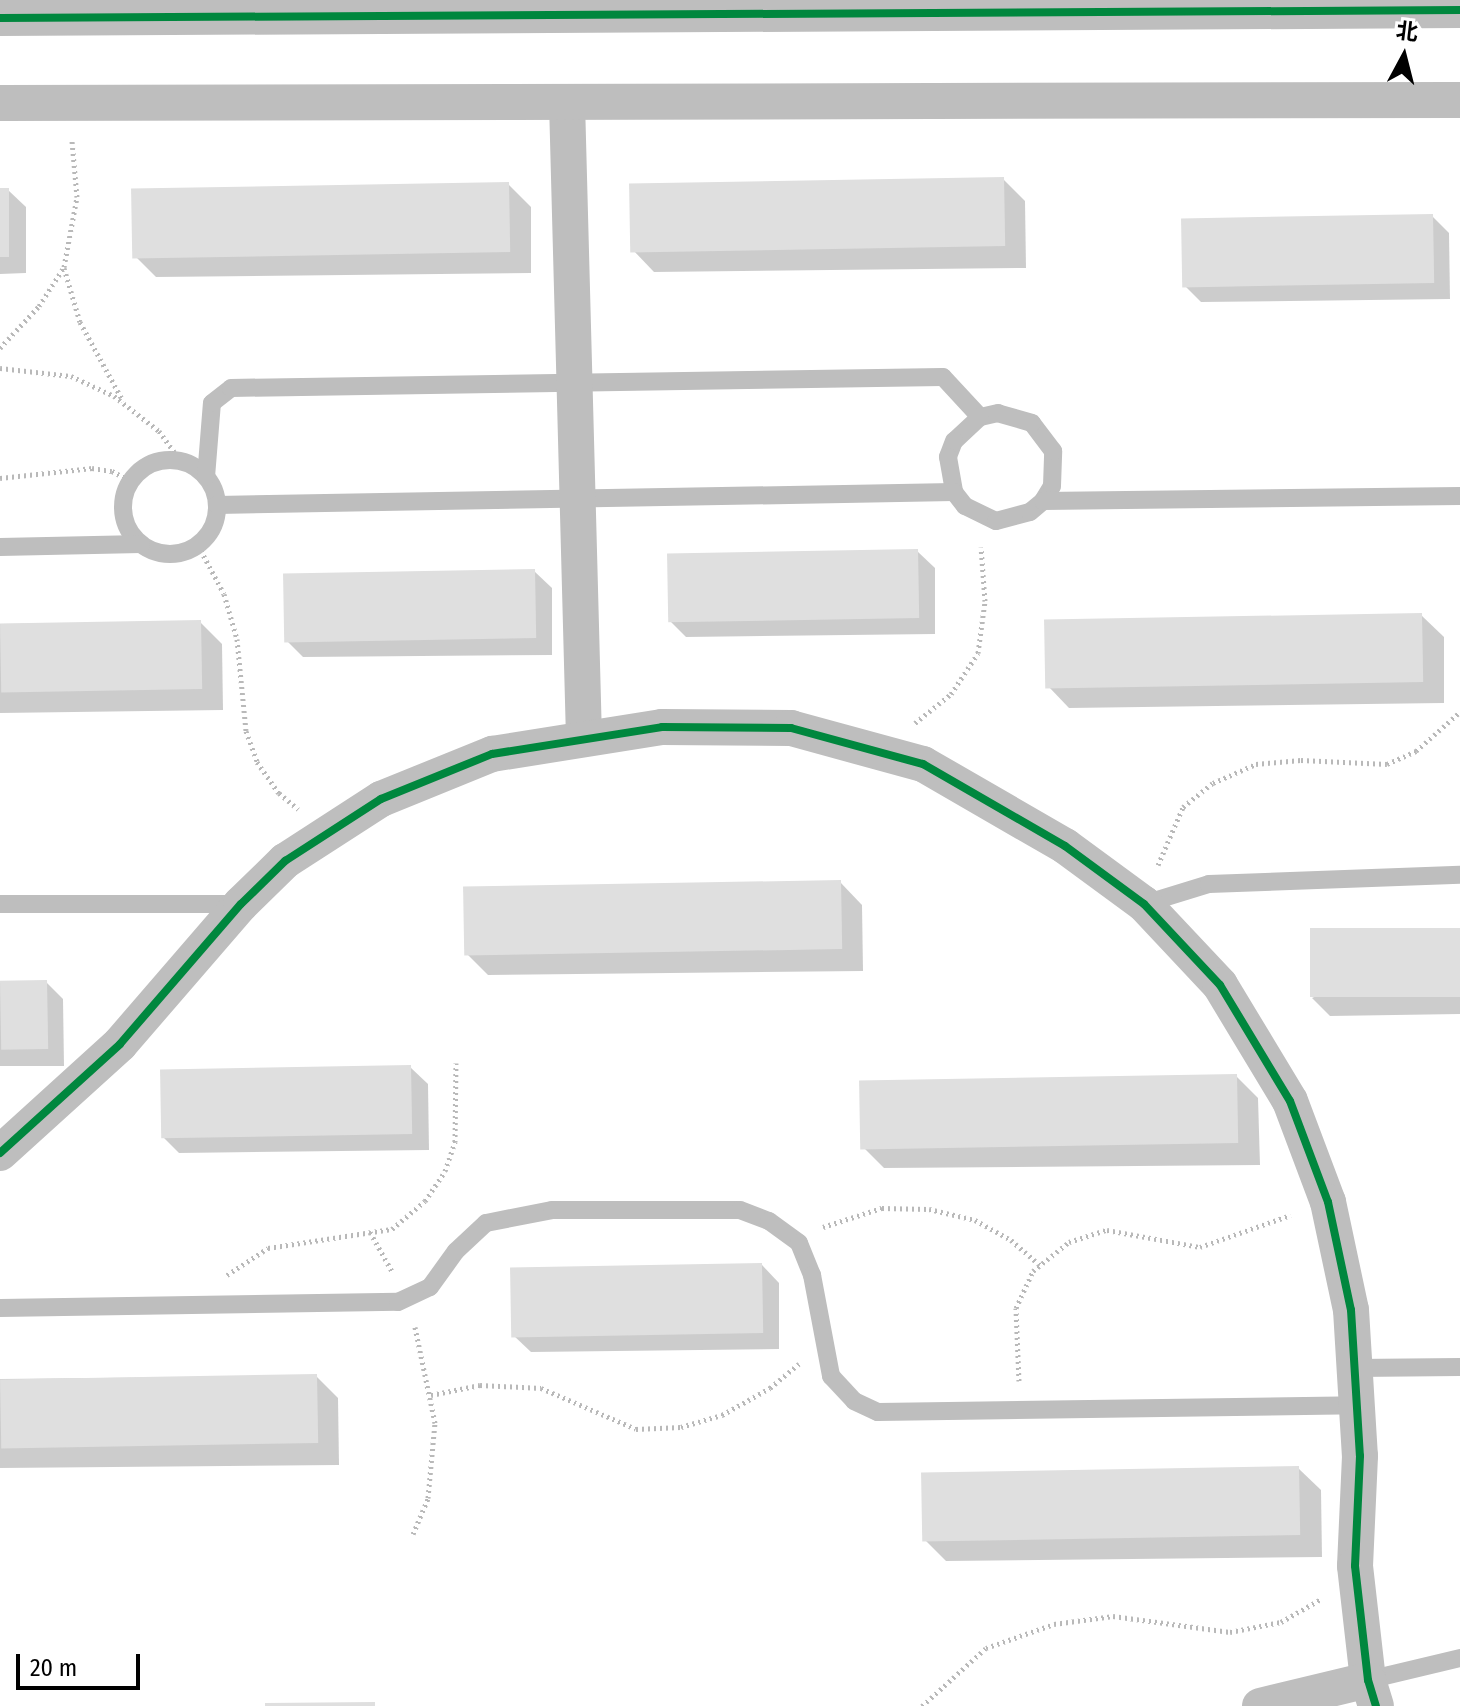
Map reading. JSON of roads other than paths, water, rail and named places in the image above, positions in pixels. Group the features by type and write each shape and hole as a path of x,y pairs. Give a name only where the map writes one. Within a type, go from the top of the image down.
{"street":[{"path":"22,12 1140,6 1460,10"},
{"path":"0,103 1460,100"},
{"path":"567,102 584,739"},
{"path":"0,1153 120,1044 241,904 285,861 381,799 492,754 662,727 791,728 923,764 1065,846 1151,902 1220,985 1290,1101 1328,1202 1351,1310 1357,1405 1357,1578 1372,1693 1260,1706"}],"lane":[{"path":"0,547 141,544 170,554 198,545 209,534 217,505 206,477 212,403 231,388 943,377 980,417"},
{"path":"1043,501 1055,468 1045,435 1016,416 980,417 954,441 948,457 954,492 979,516 1014,519 1043,501 1460,496"},
{"path":"141,544 124,518 123,503 131,481 149,465 180,461 206,477"},
{"path":"217,505 954,492"},
{"path":"1151,902 1209,884 1460,875"},
{"path":"0,904 241,904"},
{"path":"0,1308 404,1299 430,1287 456,1251 486,1223 552,1210 740,1210 769,1221 799,1243 812,1275 822,1344 831,1376 854,1401 878,1412 1357,1405"},
{"path":"1355,1368 1460,1367"},
{"path":"1372,1693 1460,1658"}]}
